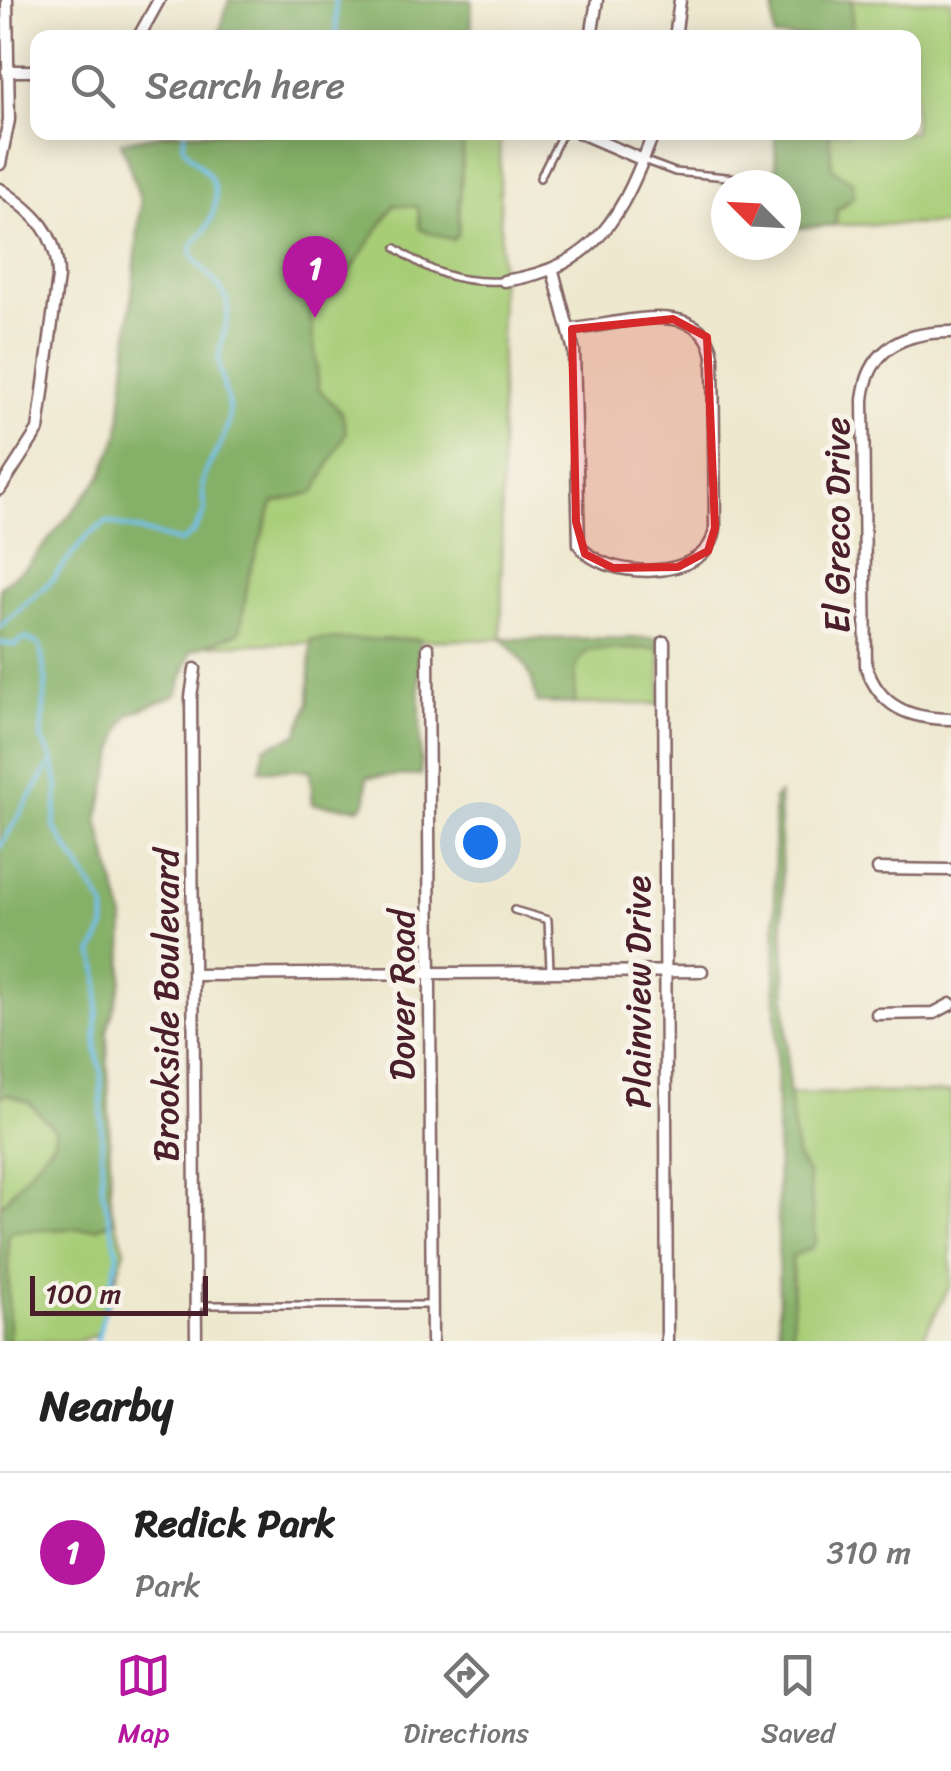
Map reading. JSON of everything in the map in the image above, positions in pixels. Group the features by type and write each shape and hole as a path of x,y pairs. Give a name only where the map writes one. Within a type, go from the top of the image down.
{"street":[{"path":"0,164 8,120 7,0"},
{"path":"142,30 159,0"},
{"path":"592,30 597,0"},
{"path":"676,30 680,0"},
{"path":"7,71 30,70"},
{"path":"597,140 643,160"},
{"path":"504,281 553,271 606,231 651,140"},
{"path":"0,190 44,225 58,258 58,277 38,430 0,489"},
{"path":"553,271 572,329 576,522 584,554 614,568 678,567 703,556 714,528 713,356 707,337 693,323 673,319 572,329"},
{"name":"El Greco Drive","path":"951,332 910,335 883,351 868,376 863,400 865,652 872,683 884,699 906,714 951,719"},
{"name":"Plainview Drive","path":"664,642 667,1341"},
{"name":"Dover Road","path":"428,648 432,1341"},
{"name":"Brookside Boulevard","path":"195,669 191,696 196,1341"},
{"path":"878,869 951,870"},
{"path":"193,975 702,972"},
{"path":"877,1014 934,1013 951,1004"}],"lane":[{"path":"540,178 559,140"},
{"path":"643,160 675,172 711,176"},
{"path":"396,248 442,276 470,282 504,281"},
{"path":"514,910 548,920 550,972"},
{"path":"196,1305 432,1304"}],"highlighted area":[{"path":"673,319 707,337 715,528 708,551 678,567 613,568 585,554 576,522 572,329"}],"green space":[{"path":"229,0 472,0 471,30 220,30"},
{"path":"773,0 852,0 852,30 774,30"},
{"path":"852,0 951,0 951,224 835,225 837,210 848,203 841,174 832,169 830,140 921,140 921,30 852,30"},
{"path":"464,140 458,234 453,240 420,229 418,207 394,205 336,293 314,305 311,317 319,389 342,413 346,432 315,492 273,503 249,575 240,632 191,651 177,695 129,714 120,730 98,820 124,919 122,980 107,1031 111,1207 115,1220 97,1228 12,1231 8,1236 9,1341 0,1341 0,1207 54,1141 55,1130 29,1102 8,1094 0,1097 0,587 29,564 101,477 119,435 141,201 121,142"},
{"path":"500,140 502,639 203,645 29,564 101,477 119,435 141,201 121,142"},
{"path":"775,140 830,140 832,169 853,182 854,196 837,210 835,225 801,228 801,170 776,170"},
{"path":"660,638 660,648 589,650 577,667 575,704 537,703 526,668 502,639"},
{"path":"419,639 421,775 367,777 366,802 360,808 313,804 310,770 260,770 265,747 297,735 309,703 311,640"},
{"path":"660,648 661,704 575,704 575,665 589,650"},
{"path":"779,794 789,1094 797,1158 808,1174 816,1240 812,1248 792,1256 793,1341 779,1341 774,799"},
{"path":"951,1092 951,1284 921,1341 793,1341 792,1256 812,1248 816,1240 808,1175 797,1158 789,1094"},
{"path":"8,1094 29,1102 55,1130 54,1141 0,1207 0,1097"},
{"path":"115,1220 125,1250 98,1334 79,1341 9,1341 8,1235 12,1230 97,1228"}],"waterway":[{"path":"335,0 337,30"},
{"path":"0,627 51,581 87,536 107,522 181,542 194,532 205,511 205,474 224,437 229,417 219,362 228,308 219,287 192,256 192,245 213,214 215,196 210,177 183,146 184,140"},
{"path":"0,643 15,645 25,638 40,645 46,682 41,738 53,760 58,789 54,827 105,907 105,927 93,953 99,982 96,1041 101,1070 102,1187 118,1255 97,1341"},
{"path":"0,847 52,761"}],"place":[{"name":"Redick Park","path":"315,318"}]}
